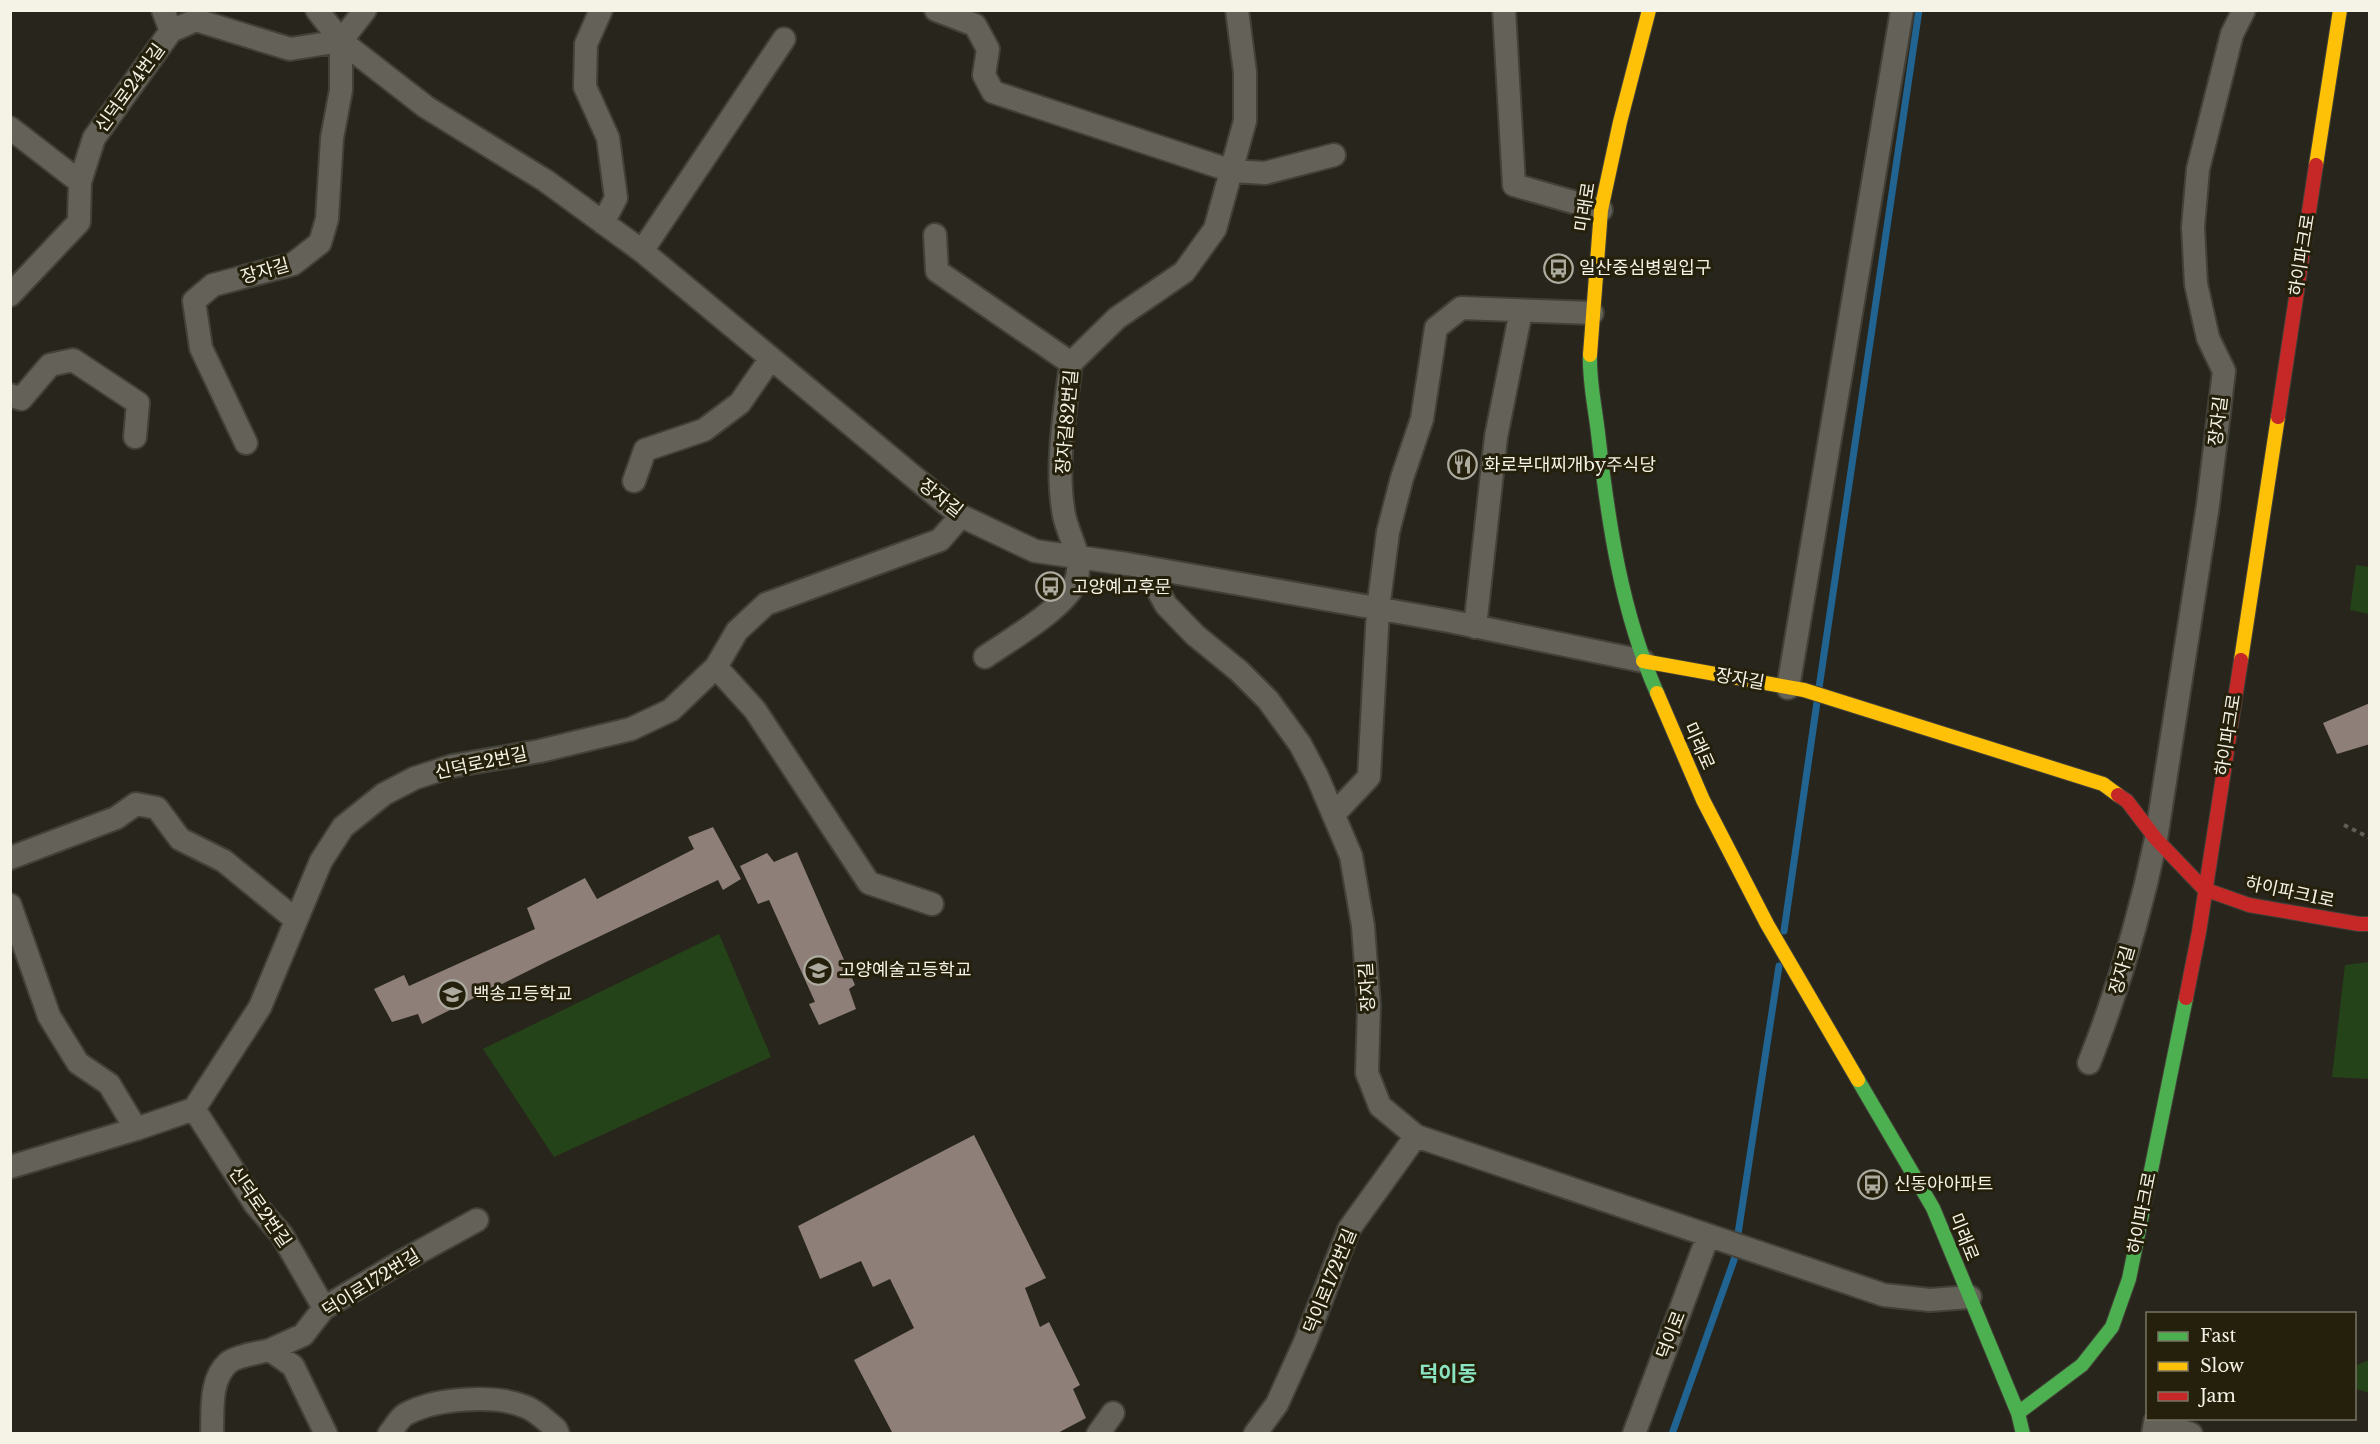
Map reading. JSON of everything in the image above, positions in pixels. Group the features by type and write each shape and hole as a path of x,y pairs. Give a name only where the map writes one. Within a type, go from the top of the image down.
{"street":[{"name":"장자길","path":"317,10 341,41 426,107 546,181 642,251 961,516 1035,551 1145,567 1378,609 1796,689 2103,784 2127,801 2156,839"},
{"path":"341,41 365,10"},
{"path":"601,10 586,44 585,87 608,138 615,188 616,198 603,223"},
{"path":"936,10 975,25 988,49 984,75 993,92 1233,171 1265,173 1334,155"},
{"name":"장자길82번길","path":"1079,556 1064,515 1061,471 1071,363 1117,318 1184,272 1215,229 1233,171 1245,121 1245,72 1237,10"},
{"path":"1504,10 1514,185 1601,210"},
{"path":"1796,689 1902,10"},
{"name":"장자길","path":"2089,1063 2115,997 2146,889 2156,839 2208,505 2224,371 2208,338 2196,284 2193,227 2198,169 2232,34 2244,10"},
{"name":"하이파크로","path":"2018,1413 2082,1365 2112,1327 2126,1289 2196,943 2340,10"},
{"name":"미래로","path":"1651,11 1620,122 1601,210 1592,313 1590,361 1603,479 1618,571 1643,661 1703,800 1767,924 1933,1208 2018,1413 2024,1434"},
{"name":"신덕로24번길","path":"10,295 79,222 80,182 94,138 167,21 196,20 290,49 341,41"},
{"path":"642,251 784,39"},
{"name":"장자길","path":"246,443 201,348 194,302 213,285 293,264 320,243 327,219 332,138 341,90 341,41"},
{"path":"10,128 80,182"},
{"path":"935,235 937,271 1071,363"},
{"path":"1335,813 1369,777 1378,609 1388,532 1402,478 1422,419 1436,328 1461,308 1592,313"},
{"path":"1475,627 1496,437 1521,311"},
{"path":"634,481 645,450 704,430 740,403 771,358"},
{"path":"10,395 21,399 50,365 74,360 138,404 135,437"},
{"name":"신덕로2번길","path":"324,1308 282,1235 255,1204 194,1109 260,1007 321,861 343,827 384,794 415,778 452,766 540,751 631,729 671,710 716,667 737,631 766,604 940,540 961,516"},
{"path":"985,657 1056,607 1076,582 1079,556"},
{"name":"장자길","path":"1145,567 1166,605 1195,635 1239,670 1268,700 1300,744 1335,813 1351,856 1363,926 1369,1006 1367,1072 1380,1106 1416,1136 1884,1294 1930,1300 1970,1297"},
{"path":"716,667 755,710 870,883 932,904"},
{"path":"10,858 116,818 136,804 157,808 180,839 224,861 296,920"},
{"path":"2156,839 2204,889"},
{"name":"하이파크1로","path":"2204,889 2249,905 2370,924"},
{"path":"10,905 49,1016 78,1063 109,1084 136,1129"},
{"path":"10,1167 194,1109"},
{"name":"덕이로172번길","path":"1255,1434 1277,1404 1305,1342 1349,1229 1416,1136"},
{"name":"덕이로172번길","path":"212,1434 213,1394 218,1377 230,1361 270,1350 303,1335 324,1308 477,1220"},
{"name":"덕이로","path":"1634,1434 1716,1237"},
{"path":"270,1350 293,1366 326,1434"},
{"path":"389,1434 405,1413 461,1399 493,1400 527,1407 556,1429 558,1434"},
{"path":"1098,1434 1113,1413"},
{"path":"2153,1434 2155,1422 2191,1434"}],"path":[{"path":"2344,825 2370,838"}],"green space":[{"path":"2356,565 2369,567 2369,614 2350,610"},
{"path":"719,934 771,1057 554,1157 483,1049"},
{"path":"2369,962 2369,1079 2332,1077 2345,965"},
{"path":"2370,1360 2369,1393 2356,1389 2356,1366"}],"building":[{"path":"2370,703 2370,744 2337,754 2323,723"},
{"path":"713,827 741,879 723,890 718,880 422,1024 418,1014 392,1022 374,989 404,975 409,986 535,929 527,908 585,878 597,899 694,849 688,837"},
{"path":"797,852 855,985 849,989 856,1009 819,1025 809,1004 815,1002 769,900 758,904 740,866 767,853 774,862"},
{"path":"974,1135 1046,1278 1025,1288 1040,1327 1049,1322 1080,1385 1073,1389 1086,1418 1056,1434 893,1434 854,1360 914,1328 890,1279 873,1287 861,1261 820,1279 798,1226"}],"waterway":[{"path":"1819,688 1919,10"},
{"path":"1784,931 1817,702"},
{"path":"1672,1434 1734,1260 1779,966"}],"traffic: fast":[{"path":"1590,355 1591,384 1618,565 1634,630 1657,693"},
{"path":"2018,1413 2082,1365 2112,1327 2129,1279 2186,998"},
{"path":"1858,1080 1933,1208 2018,1413 2023,1434"}],"traffic: slow":[{"path":"1590,355 1601,210 1620,122 1649,10"},
{"path":"2316,165 2340,10"},
{"path":"2241,660 2278,417"},
{"path":"1643,661 1804,690 2103,784 2118,795"},
{"path":"1657,693 1703,800 1767,924 1858,1080"}],"traffic: jam":[{"path":"2278,417 2316,165"},
{"path":"2186,998 2199,932 2241,660"},
{"path":"2118,795 2127,801 2156,839 2204,889 2249,905 2370,924"}],"place":[{"name":"일산중심병원입구","path":"1558,268"},
{"name":"화로부대찌개by주식당","path":"1463,465"},
{"name":"고양예고후문","path":"1051,587"},
{"name":"고양예술고등학교","path":"818,970"},
{"name":"백송고등학교","path":"452,994"},
{"name":"신동아아파트","path":"1873,1184"}],"district":[{"name":"덕이동","path":"1448,1374"}]}
